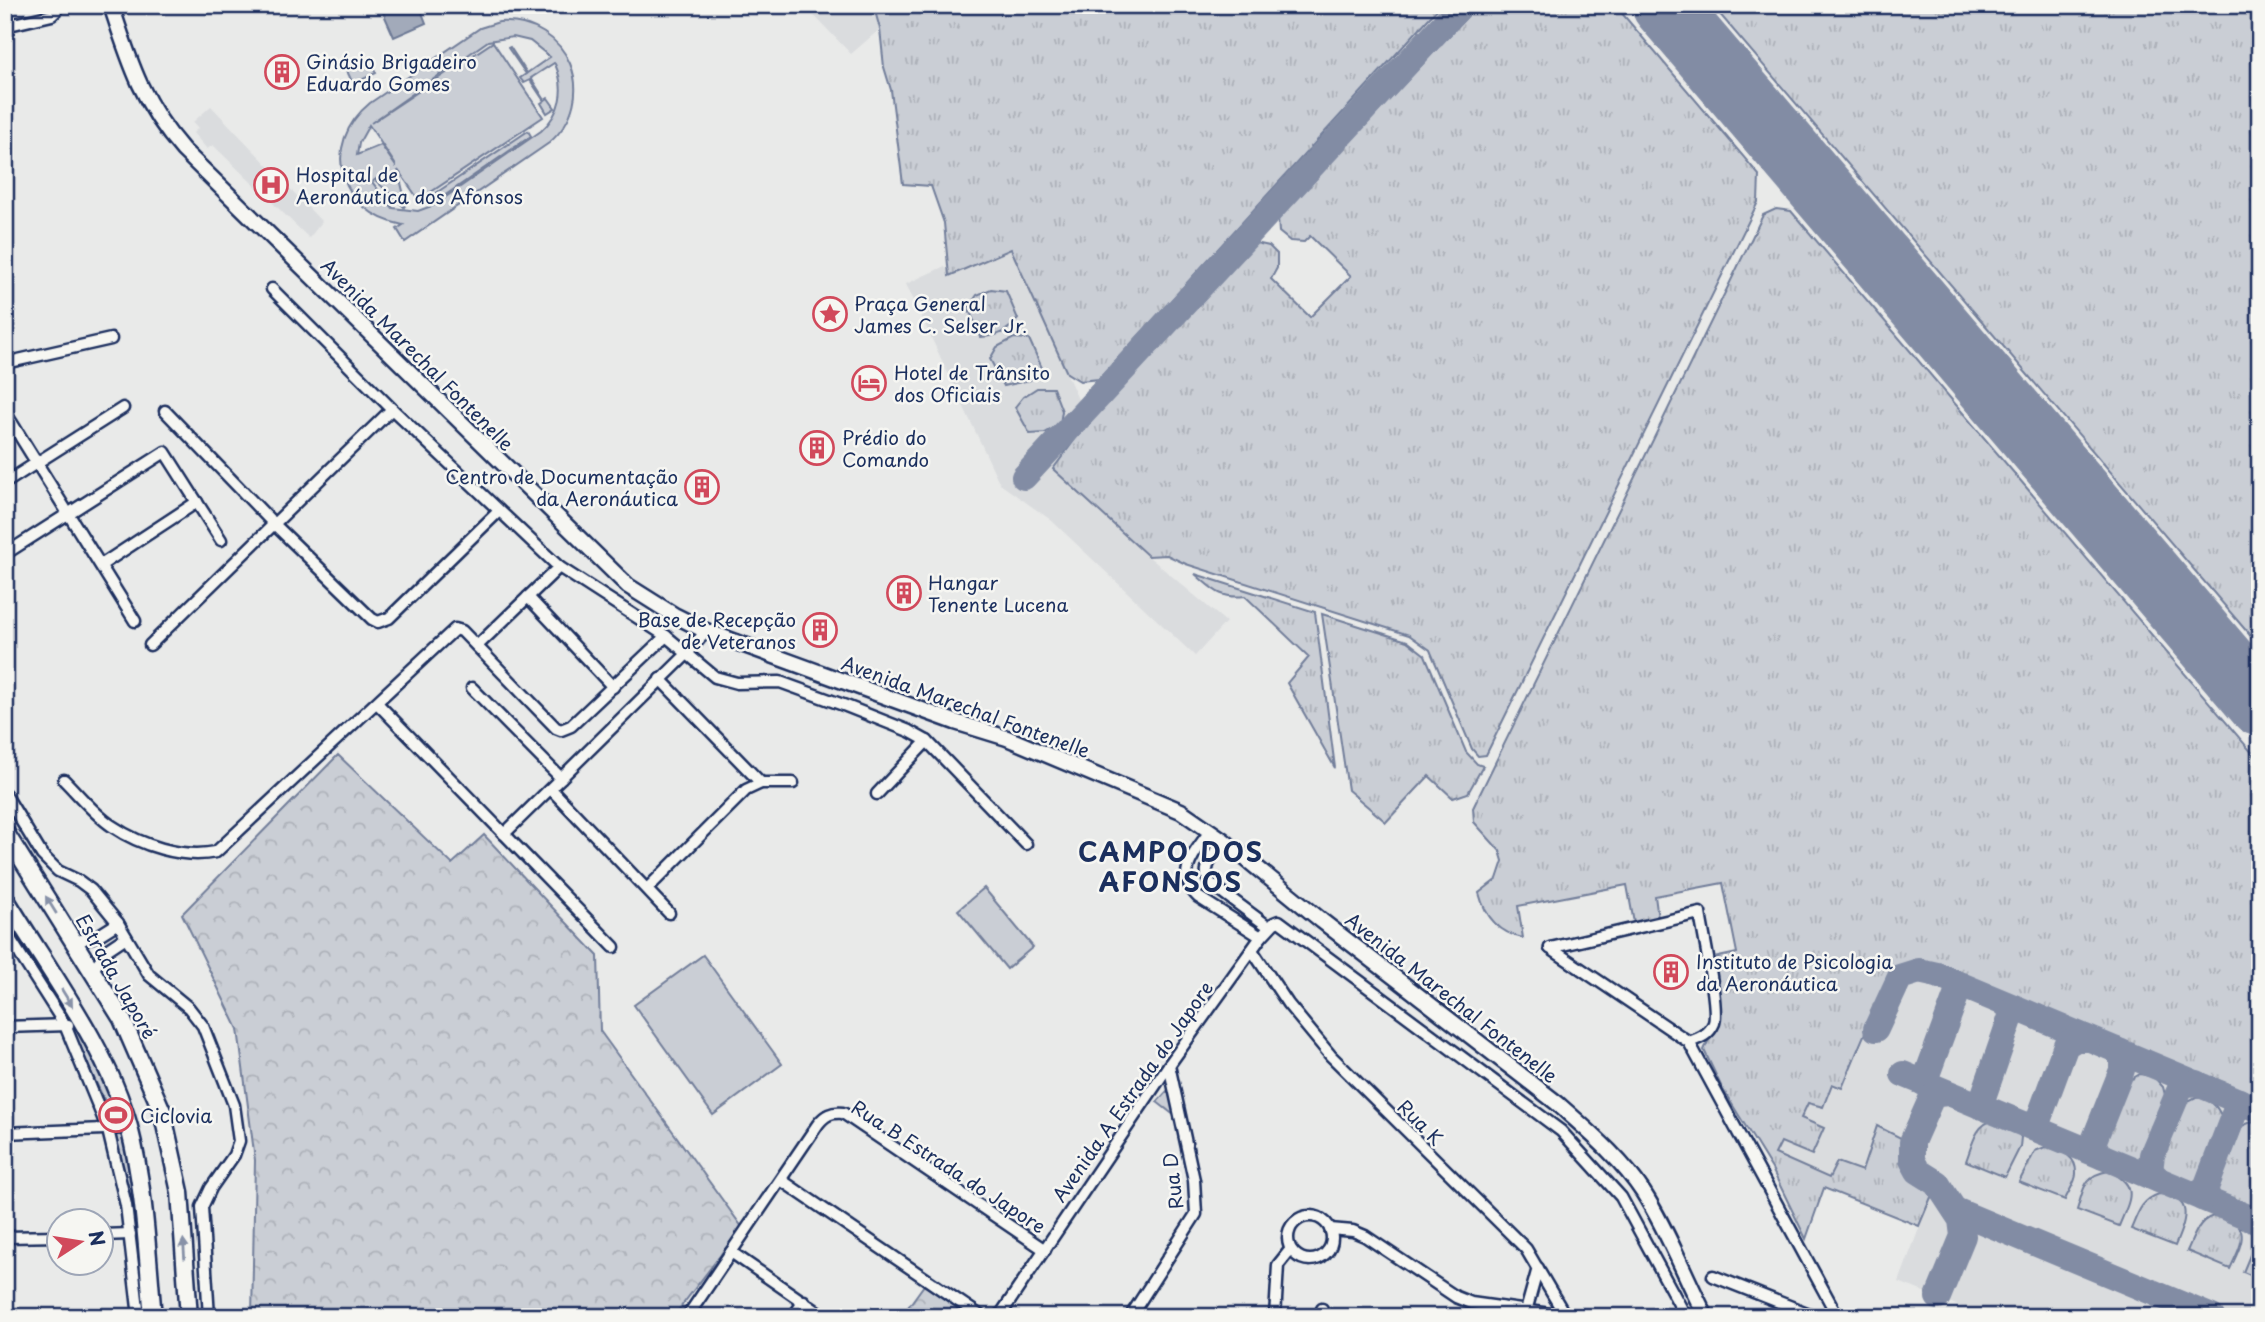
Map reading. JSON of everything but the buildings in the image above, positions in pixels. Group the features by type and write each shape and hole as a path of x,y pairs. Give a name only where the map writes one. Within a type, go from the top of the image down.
{"main road":[{"name":"Avenida Marechal Fontenelle","path":"111,5 133,74 150,107 183,150 628,586 674,615 706,631 1007,738 1181,811 1223,841 1585,1127 1642,1192 1706,1317"},
{"name":"Estrada Japoré","path":"5,832 121,1019 147,1073 165,1124 180,1192 189,1317"},
{"path":"5,898 84,1024 129,1128 143,1208 153,1317"}],"street":[{"path":"5,26 52,15 56,11 56,5"},
{"path":"272,289 392,409 559,567 666,636 715,677 737,682 780,682 909,731 927,741 1026,844"},
{"path":"5,363 111,339"},
{"path":"5,483 123,408"},
{"path":"150,645 392,409"},
{"path":"165,411 273,523 378,622 389,618 499,511"},
{"path":"5,412 135,621"},
{"path":"5,554 165,452 221,540"},
{"path":"101,565 197,502"},
{"path":"477,646 559,567"},
{"path":"528,597 613,687"},
{"path":"64,780 109,824 123,833 191,855 216,852 451,631 462,631 561,730 571,726 666,636"},
{"path":"504,834 686,655 706,631"},
{"path":"660,679 761,783"},
{"path":"472,688 561,778"},
{"path":"377,703 614,947"},
{"path":"877,793 927,741"},
{"path":"647,889 746,790 761,783 793,783"},
{"path":"551,789 669,913"},
{"path":"5,794 42,855 50,864 92,890 118,923 149,975 189,1008 203,1026 234,1105 239,1141 234,1155 211,1188 202,1207 209,1317"},
{"path":"1210,831 1188,864 1188,882 1191,889 1198,897 1261,937"},
{"path":"1223,841 1205,869 1205,877 1210,883 1271,925 1283,922 1561,1131 1621,1197 1686,1317"},
{"path":"1188,882 1205,877"},
{"path":"1235,920 1244,907"},
{"path":"1689,1042 1706,1035 1714,1021 1713,997 1700,914 1550,948 1689,1042 1838,1317"},
{"path":"74,942 99,935 118,923"},
{"name":"Avenida A Estrada do Japore","path":"999,1317 1169,1065 1271,925"},
{"path":"5,931 65,1025 108,1130 118,1162 130,1234 139,1317"},
{"path":"92,971 108,949 126,937"},
{"name":"Rua K","path":"1252,950 1288,1004 1331,1056 1526,1249 1565,1316"},
{"path":"5,1027 84,1024"},
{"name":"Rua D","path":"1130,1317 1196,1214 1194,1180 1169,1065"},
{"name":"Rua B Estrada do Japore","path":"687,1317 824,1116 831,1113 842,1113 1045,1250"},
{"path":"5,1133 129,1128"},
{"path":"781,1180 982,1317"},
{"path":"1306,1216 1326,1222 1332,1241 1323,1257 1315,1261 1305,1261 1290,1250 1287,1240 1289,1229 1296,1220 1306,1216"},
{"path":"1329,1229 1353,1231 1365,1236 1456,1297 1472,1303 1565,1316"},
{"path":"116,1234 130,1234"},
{"path":"5,1237 46,1236"},
{"path":"1275,1317 1278,1265 1290,1250"},
{"path":"731,1252 825,1317"},
{"path":"1526,1311 1538,1268"},
{"path":"1713,1276 1817,1317"},
{"path":"793,1317 804,1301"}],"shaded area":[{"path":"804,5 868,5 875,11 880,29 851,54"},
{"name":"Hospital de Aeronáutica dos Afonsos","path":"211,106 322,222 309,238 213,145 207,149 193,133 198,128 193,122"},
{"path":"1011,248 1088,422 1053,469 1148,556 1226,622 1195,656 1051,520 1000,484 906,284 945,266 950,276"},
{"path":"1921,964 1930,965 2260,1101 2260,1317 1986,1317 1899,1282 1933,1191 1918,1185 1908,1173 1903,1160 1830,1178 1775,1154 1781,1142 1811,1155 1801,1118 1808,1102 1832,1084 1842,1087 1887,986 1899,970"}],"green space":[{"path":"881,5 1441,5 1099,379 1080,381 1067,373 1011,249 949,276 944,223 931,186 903,184 891,90 884,67 875,11"},
{"path":"1478,5 1615,5 1759,175 1758,202 1486,755 1478,756 1472,749 1430,650 1409,635 1186,564 1167,555 1148,556 1053,469 1088,422 1256,243 1269,246 1277,254 1277,268 1271,279 1310,317 1351,276 1310,236 1304,242 1290,241 1279,232 1278,218"},
{"path":"1712,5 2260,5 2260,647"},
{"path":"499,22 523,24 544,33 560,46 570,64 575,83 573,104 565,124 549,143 405,242 397,229 403,225 381,218 364,207 351,192 343,175 341,157 345,138 354,120 370,103 480,28","holes":["513,37 530,41 550,57 527,73 510,47 508,48 526,74 520,78 524,83 530,80 544,101 541,103 547,113 555,108 548,98 545,100 531,78 555,64 560,82 560,100 548,124 434,205 418,211 393,208 372,182 379,177 376,181 404,207 406,204 398,170 419,200 543,117 493,42 371,123 488,41","369,125 395,164 395,165 381,145 357,155 359,143"]},
{"path":"370,60 376,73 353,84 347,71"},
{"path":"528,131 531,136 434,203 430,197"},
{"path":"1776,209 1791,211 2260,762 2260,1101 1930,965 1910,965 1899,971 1885,991 1842,1088 1832,1084 1823,1107 1808,1103 1801,1118 1824,1128 1812,1155 1781,1142 1775,1154 1829,1178 1837,1162 1862,1171 1877,1126 1903,1139 1905,1165 1911,1177 1934,1190 1919,1226 1824,1188 1806,1239 1772,1169 1722,1088 1704,1050 1720,1016 1709,959 1737,953 1723,883 1655,896 1658,918 1634,923 1627,885 1518,906 1523,938 1514,936 1500,928 1489,916 1479,893 1497,879 1503,861 1500,851 1474,822 1473,808 1763,215"},
{"path":"991,289 1006,291 1018,319 1002,332 981,337 968,308 977,295"},
{"path":"1014,338 1029,339 1042,368 1030,380 1004,386 990,359 997,347"},
{"path":"1037,388 1053,388 1062,411 1060,424 1045,433 1030,434 1015,407 1023,397"},
{"path":"1195,574 1315,612 1335,768 1287,683 1309,657 1245,596 1223,595"},
{"path":"1322,614 1407,641 1425,655 1466,752 1477,764 1483,766 1468,793 1453,798 1429,776 1386,822 1348,790"},
{"path":"338,755 452,864 484,835 598,956 600,1031 742,1227 673,1317 252,1317 255,1160 238,1029 182,914"},
{"path":"984,888 1033,947 1007,969 958,910"},
{"name":"Ciclovia","path":"5,913 84,1031 119,1114 143,1220 150,1317 142,1317 134,1223 112,1116 75,1038 5,924"},
{"path":"703,955 782,1064 713,1115 634,1005"},
{"path":"2140,1074 2154,1077 2163,1087 2166,1099 2145,1154 2133,1163 2120,1162 2109,1153 2105,1139 2125,1083"},
{"path":"1168,1090 1175,1116 1157,1102"},
{"path":"2196,1097 2215,1106 2225,1125 2201,1181 2179,1185 2166,1174 2160,1160 2184,1103"},
{"path":"1993,1121 2016,1131 2021,1137 2020,1147 2005,1177 1966,1161 1982,1126"},
{"path":"2251,1122 2260,1123 2260,1200 2253,1206 2239,1208 2221,1199 2217,1186 2242,1126"},
{"path":"2045,1147 2066,1154 2076,1167 2076,1177 2065,1200 2019,1182 2035,1151"},
{"path":"2109,1171 2129,1188 2129,1201 2119,1226 2077,1210 2083,1189 2089,1180"},
{"path":"2159,1194 2171,1196 2183,1206 2184,1220 2175,1246 2131,1229 2144,1203"},
{"path":"2219,1215 2230,1219 2241,1230 2241,1244 2230,1269 2187,1251 2202,1223"},
{"path":"2260,1243 2260,1279 2243,1272 2253,1248"},
{"path":"924,1285 973,1317 901,1317"}],"water":[{"path":"393,5 419,5 426,23 394,37 382,10"}],"taxiway":[{"path":"1024,477 1461,5"},
{"path":"1876,1029 1900,977 1919,971 1937,975 2260,1110"},
{"path":"1924,1083 1960,985"},
{"path":"1980,1106 2014,1008"},
{"path":"2035,1129 2066,1045 2076,1039 2088,1039"},
{"path":"2103,1157 2093,1143 2122,1070 2122,1058 2116,1050"},
{"path":"1903,1074 2260,1222"},
{"path":"2159,1180 2150,1171 2152,1155 2179,1091 2183,1085 2197,1083"},
{"path":"1938,1297 1963,1236 1961,1220 1937,1183 1918,1171 1912,1160 1912,1142 1932,1097 1948,1093"},
{"path":"2202,1198 2239,1101"},
{"path":"1955,1210 2212,1317"}],"runway":[{"path":"1664,5 2260,704"}],"place":[{"name":"Ginásio Brigadeiro Eduardo Gomes","path":"282,72"},
{"name":"Hospital de Aeronáutica dos Afonsos","path":"271,185"},
{"name":"Praça General James C. Selser Jr.","path":"830,314"},
{"name":"Hotel de Trânsito dos Oficiais","path":"869,383"},
{"name":"Prédio do Comando","path":"817,448"},
{"name":"Centro de Documentação da Aeronáutica","path":"702,487"},
{"name":"Hangar Tenente Lucena","path":"904,593"},
{"name":"Base de Recepção de Veteranos","path":"820,630"},
{"name":"Instituto de Psicologia da Aeronáutica","path":"1671,972"},
{"name":"Ciclovia","path":"116,1115"}],"district":[{"name":"CAMPO DOS AFONSOS","path":"1171,866"}]}
